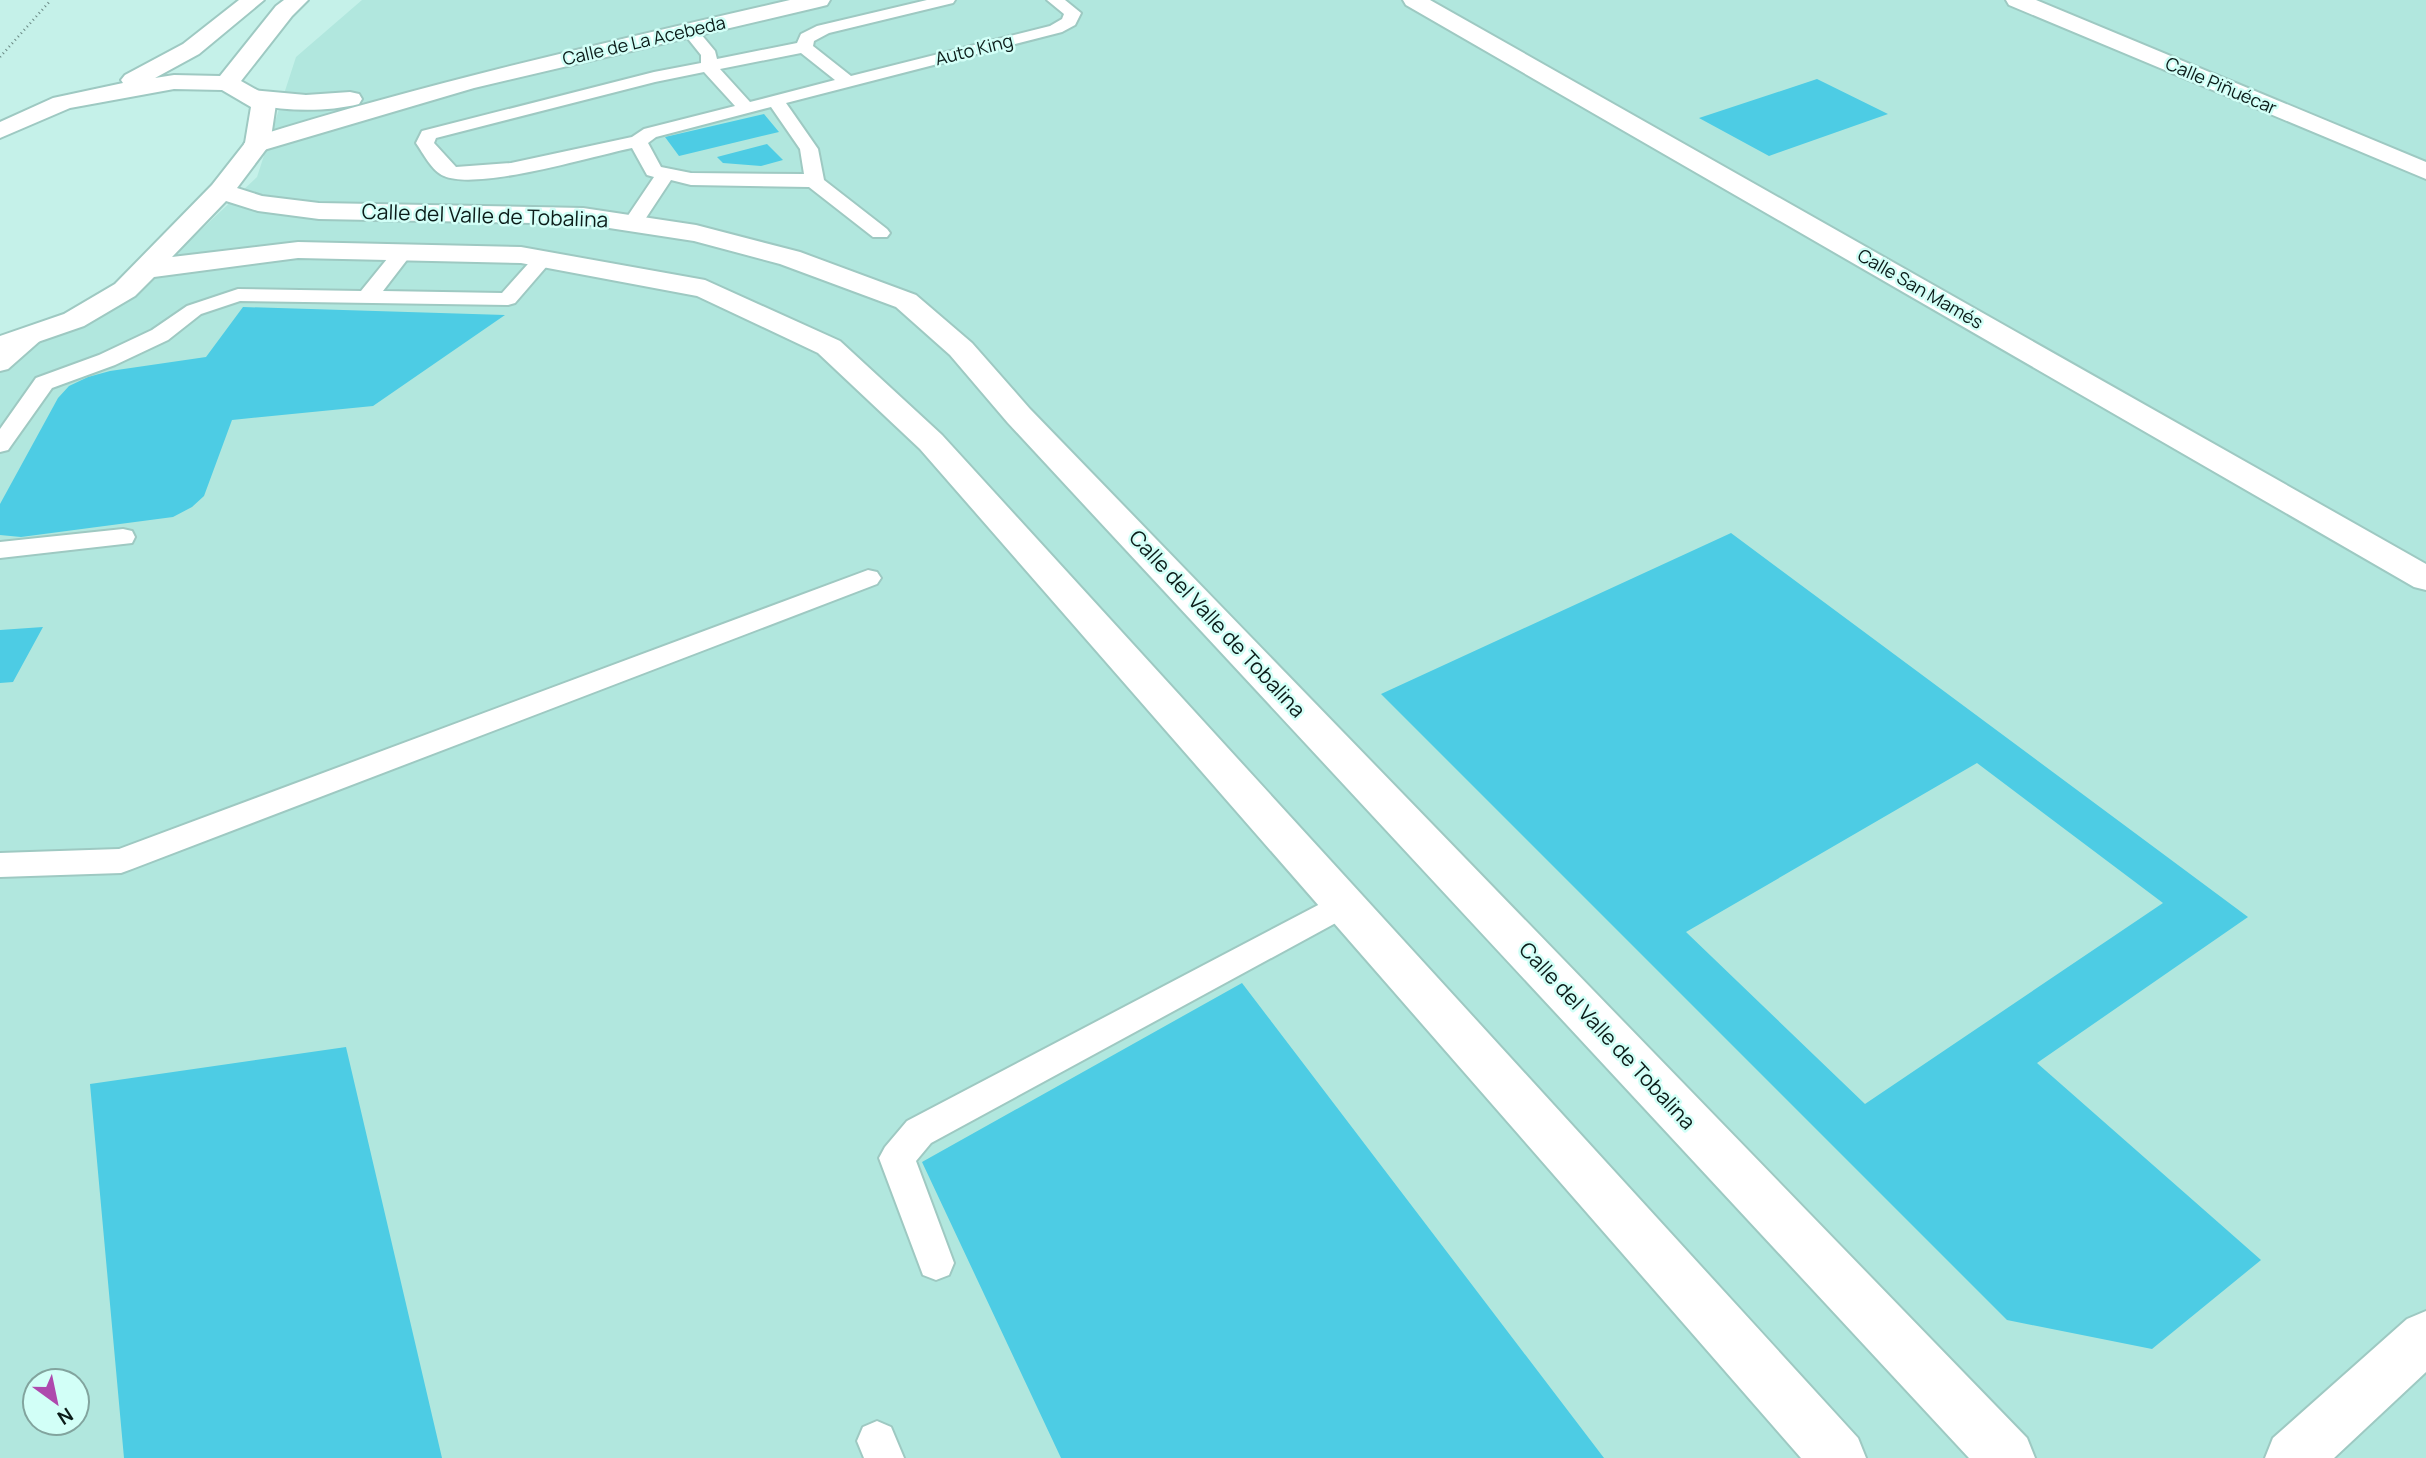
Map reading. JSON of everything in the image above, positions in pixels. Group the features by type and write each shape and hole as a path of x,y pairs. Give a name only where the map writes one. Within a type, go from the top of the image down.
{"main road":[{"path":"114,90 191,49 253,0"},
{"path":"227,83 284,11 297,0"},
{"name":"Calle de La Acebeda","path":"257,144 345,115 470,82 819,0"},
{"name":"Calle San Mamés","path":"1414,0 2426,579"},
{"name":"Calle Piñuécar","path":"2017,0 2426,171"},
{"path":"0,131 62,103 114,90 174,82 227,83 264,104 257,144 221,191 148,269 125,290 74,320 0,346"},
{"name":"Calle de La Acebeda","path":"252,97 306,102 354,99 470,82"},
{"name":"Calle del Valle de Tobalina","path":"221,191 258,203 319,211 583,216 696,233 790,258 906,302 961,349 1028,425 2007,1458"},
{"name":"Calle del Valle de Tobalina","path":"148,269 298,250 522,255 705,289 829,347 931,442 1838,1458"},
{"path":"2293,1458 2426,1338"}],"lane":[{"path":"804,47 807,38 823,29 947,0"},
{"name":"Auto King","path":"847,82 1056,29 1069,22 1073,13 1055,0"},
{"path":"689,30 709,55 709,67 747,109"},
{"path":"804,47 654,77 428,135 425,143 450,172 468,175 498,172 639,141 650,133 847,82"},
{"path":"804,47 847,82"},
{"path":"775,100 809,149 815,182"},
{"path":"639,141 654,171 691,179 799,178 815,182 880,233"},
{"path":"633,223 666,173"},
{"path":"367,297 402,252"},
{"path":"0,445 44,383 107,360 160,335 194,310 238,295 508,299 543,259"},
{"path":"0,364 34,334"},
{"path":"0,550 123,537"},
{"path":"0,865 121,861 868,578"},
{"path":"936,1263 897,1158 919,1132 1343,904"}],"path":[{"path":"0,57 51,0"}],"shaded area":[{"path":"362,0 2426,0 2426,1458 0,1458 0,365 133,294 257,177 296,57"}],"building":[{"path":"1817,79 1888,114 1769,156 1699,118"},
{"path":"764,114 779,132 679,156 665,137"},
{"path":"767,144 783,160 761,166 723,163 717,157"},
{"path":"243,307 505,315 373,406 232,420 204,496 192,507 173,517 21,537 0,535 0,504 58,398 69,386 110,371 206,357"},
{"path":"1731,533 2248,917 2037,1063 2261,1260 2152,1349 2007,1320 1381,694","holes":["1977,763 2163,903 1865,1104 1686,932"]},
{"path":"43,627 13,682 0,683 0,630"},
{"path":"1242,983 1604,1458 1061,1458 922,1162"},
{"path":"346,1047 442,1458 124,1458 90,1084"}]}
